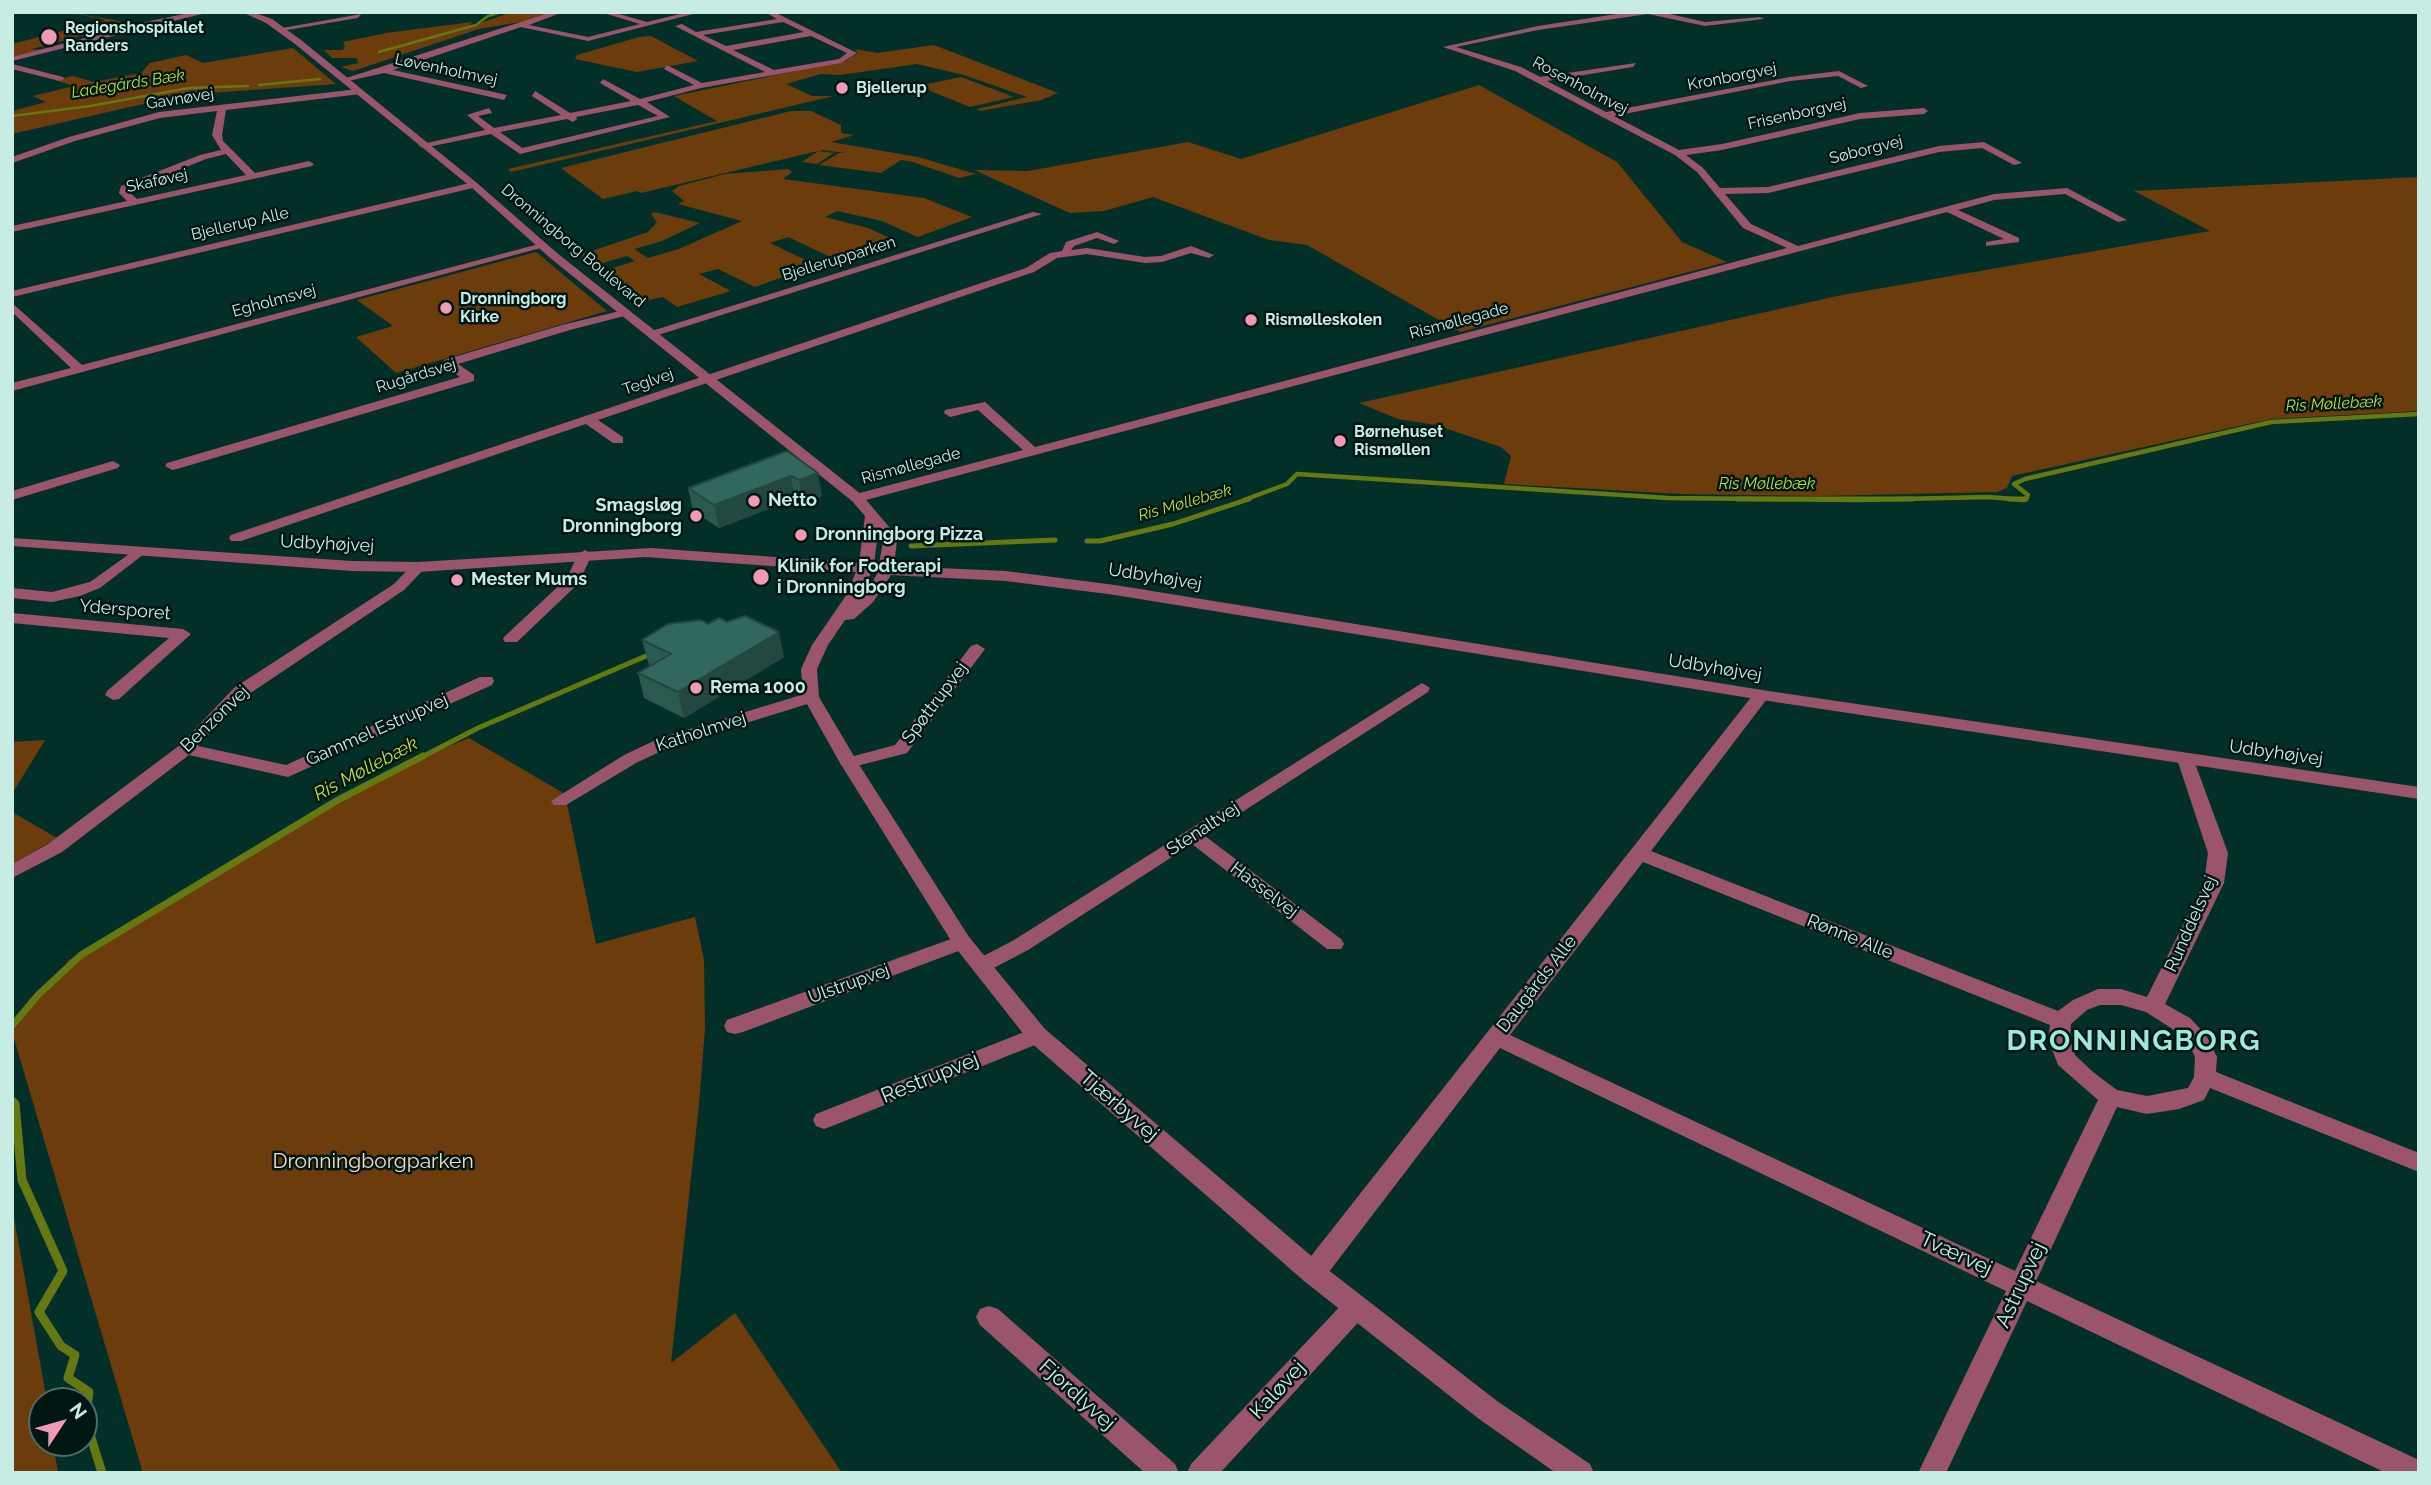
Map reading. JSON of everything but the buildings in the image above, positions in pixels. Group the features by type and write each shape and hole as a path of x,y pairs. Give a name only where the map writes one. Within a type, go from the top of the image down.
{"street":[{"path":"12,60 150,23 207,12"},
{"name":"Dronningborg Boulevard","path":"245,12 281,29 474,185 624,313 857,498 885,530 890,541 887,564"},
{"name":"Løvenholmvej","path":"344,80 383,70 560,12"},
{"name":"Løvenholmvej","path":"603,12 646,24"},
{"name":"Løvenholmvej","path":"520,25 588,39 698,12"},
{"path":"423,145 638,102 701,86 839,61 853,53 768,12"},
{"path":"1648,12 1705,24 1760,19"},
{"name":"Rosenholmvej","path":"1648,12 1582,20 1447,47 1499,62 1539,80 1678,153 1700,170 1747,226 1797,249"},
{"path":"281,29 358,16"},
{"path":"696,34 785,20"},
{"path":"679,26 772,73"},
{"path":"725,49 814,33"},
{"path":"12,65 61,79"},
{"path":"1539,80 1633,65"},
{"path":"667,67 701,86"},
{"name":"Løvenholmvej","path":"383,70 504,97"},
{"name":"Kronborgvej","path":"1604,114 1790,79 1839,73 1864,86"},
{"name":"Løvenholmvej","path":"489,111 471,115 520,151 666,117 603,81"},
{"name":"Gavnøvej","path":"12,160 145,118 222,106 358,92"},
{"path":"535,94 578,122"},
{"path":"222,106 217,135 226,150 251,176"},
{"name":"Frisenborgvej","path":"1678,153 1722,147 1860,116 1924,111"},
{"path":"587,128 596,134"},
{"name":"Søborgvej","path":"1719,191 1768,190 1938,149 1984,145 2017,163"},
{"path":"135,202 124,193 124,188 226,150"},
{"name":"Skaføvej","path":"12,229 309,164"},
{"name":"Bjellerup Alle","path":"12,294 474,185"},
{"name":"Rismøllegade","path":"857,498 1994,197 2067,191 2122,220"},
{"path":"1948,209 2015,240 1990,244"},
{"name":"Bjellerupparken","path":"651,333 1037,214"},
{"name":"Teglvej","path":"1068,252 1065,248 1070,244 1097,235 1114,241"},
{"name":"Egholmsvej","path":"12,387 543,246"},
{"name":"Teglvej","path":"236,538 1030,270 1054,255 1087,251 1145,260 1162,259 1191,249 1209,255"},
{"path":"12,306 79,369"},
{"name":"Rugårdsvej","path":"172,466 470,378 448,363 566,327 624,313"},
{"path":"950,413 980,405 1033,452"},
{"path":"587,419 618,440"},
{"path":"12,496 113,465"},
{"path":"811,697 809,669 820,645 853,597 867,562 872,516"},
{"name":"Udbyhøjvej","path":"12,542 352,566 418,567 639,552 867,562 1006,576 1115,590 1762,695 2419,793"},
{"path":"12,593 52,597 75,593 95,585 139,551"},
{"path":"511,639 574,580 585,554"},
{"path":"832,629 868,598 887,564"},
{"name":"Benzonvej","path":"12,872 55,848 186,749 240,692 399,587 418,567"},
{"name":"Ydersporet","path":"12,618 183,634 113,695"},
{"name":"Spøttrupvej","path":"849,763 901,749 977,649"},
{"name":"Gammel Estrupvej","path":"186,749 288,771 486,681"},
{"name":"Stenaltvej","path":"981,966 1021,944 1193,836 1422,688"},
{"name":"Daugårds Alle","path":"1313,1273 1762,695"},
{"name":"Tjærbyvej","path":"811,697 849,763 962,942 1037,1035 1313,1273 1489,1410 1580,1473"},
{"name":"Katholmvej","path":"560,801 630,759 666,742 811,697"},
{"name":"Runddelsvej","path":"2153,1007 2214,883 2217,853 2186,759"},
{"name":"Hasselvej","path":"1193,836 1334,944"},
{"name":"Rønne Alle","path":"1639,853 2061,1021"},
{"name":"Ulstrupvej","path":"735,1026 962,942"},
{"path":"2098,997 2121,997 2153,1007 2182,1024 2198,1041 2206,1057 2205,1077 2196,1094 2179,1101 2147,1105 2111,1097 2085,1078 2066,1059 2059,1039 2061,1021 2080,1005 2098,997"},
{"name":"Restrupvej","path":"824,1120 1037,1035"},
{"name":"Tværvej","path":"1496,1037 2416,1473"},
{"path":"2205,1077 2419,1163"},
{"name":"Astrupvej","path":"1932,1473 2111,1097"},
{"name":"Kaløvej","path":"1201,1473 1356,1307"},
{"name":"Fjordlyvej","path":"989,1317 1165,1473"}],"green space":[{"path":"512,12 552,12 526,21 479,29 353,71 341,67 358,63 357,58 332,58 324,50 343,50 343,42 386,33 472,22 469,27"},
{"path":"73,13 137,24 118,26 12,57 12,44 105,20"},
{"path":"651,36 698,61 637,72 575,59 577,55"},
{"path":"934,45 1058,93 1041,100 980,111 977,109 1027,97 964,75 917,64 840,75 821,74 786,84 812,96 834,96 511,172 508,169 717,121 674,96 845,61 858,53 855,49 877,53"},
{"path":"293,48 336,84 182,95 12,134 12,111 46,102 33,96 74,86 55,80 73,76 94,82 141,73 150,63 186,55 203,63"},
{"path":"961,77 1014,97 970,107 918,86"},
{"path":"1479,85 1617,162 1682,242 1727,262 1460,332 1307,245 1269,240 1153,197 1104,211 1070,213 974,170 1028,171 1188,142 1241,159"},
{"path":"791,111 811,111 841,125 841,133 854,135 831,142 918,157 976,174 959,178 901,160 881,173 819,165 839,153 846,153 822,150 819,151 834,153 817,164 802,162 818,151 641,193 637,191 603,199 561,168"},
{"path":"788,169 792,172 783,179 924,198 972,217 918,237 882,221 837,211 825,217 868,228 896,241 839,261 788,237 770,243 816,265 755,287 718,269 699,274 731,291 677,307 663,297 640,302 629,297 600,272 635,261 627,256 589,267 580,260 583,254 648,232 657,222 651,214 654,212 700,223 662,241 634,249 648,258 679,249 742,221 678,204 684,201 672,191 679,186 725,174"},
{"path":"2419,177 2419,411 2271,419 2012,476 2007,488 1997,492 1819,496 1681,494 1504,484 1511,456 1501,447 1436,425 1398,419 1359,403 1842,295 2210,231 2134,191"},
{"path":"536,252 607,311 396,373 356,337 393,326 357,300"},
{"name":"Dronningborgparken","path":"469,738 565,794 596,944 695,917 704,960 705,1028 671,1363 735,1313 842,1473 143,1473 12,1032 69,960 275,835 395,768"},
{"path":"45,740 12,794 12,742"},
{"path":"12,812 57,838 12,864"},
{"path":"12,1207 44,1387 28,1387 28,1457 55,1457 58,1473 12,1473"}],"waterway":[{"name":"Ladegårds Bæk","path":"379,52 476,25 488,16 502,12"},
{"name":"Ladegårds Bæk","path":"259,85 320,79"},
{"name":"Ladegårds Bæk","path":"12,116 90,106 189,88 248,86"},
{"name":"Ris Møllebæk","path":"2026,499 2028,495 2014,484 2025,479 2271,422 2419,414"},
{"name":"Ris Møllebæk","path":"1244,500 1287,484 1297,474 1668,498 1763,499"},
{"name":"Ris Møllebæk","path":"1087,541 1100,541 1173,524 1249,499"},
{"name":"Ris Møllebæk","path":"1737,499 1763,499"},
{"name":"Ris Møllebæk","path":"1763,499 1901,499"},
{"name":"Ris Møllebæk","path":"1763,499 1901,499"},
{"name":"Ris Møllebæk","path":"1901,499 1913,499"},
{"name":"Ris Møllebæk","path":"1901,499 2013,499"},
{"name":"Ris Møllebæk","path":"2013,499 2026,499"},
{"name":"Ris Møllebæk","path":"2013,499 2026,499"},
{"name":"Ris Møllebæk","path":"911,546 1055,540"},
{"name":"Ris Møllebæk","path":"420,758 478,728 653,653"},
{"name":"Ris Møllebæk","path":"12,1026 38,995 81,955 338,800 423,756"},
{"name":"Ris Møllebæk","path":"12,1101 15,1104 22,1180 63,1271 39,1312 61,1346 75,1355 68,1378 89,1392 85,1418 102,1473"}],"place":[{"name":"Regionshospitalet Randers","path":"49,37"},
{"name":"Bjellerup","path":"842,88"},
{"name":"Dronningborg Kirke","path":"446,308"},
{"name":"Rismølleskolen","path":"1251,320"},
{"name":"Børnehuset Rismøllen","path":"1340,441"},
{"name":"Netto","path":"754,501"},
{"name":"Smagsløg Dronningborg","path":"696,516"},
{"name":"Dronningborg Pizza","path":"801,535"},
{"name":"Klinik for Fodterapi i Dronningborg","path":"761,577"},
{"name":"Mester Mums","path":"457,580"},
{"name":"Rema 1000","path":"696,688"}],"district":[{"name":"DRONNINGBORG","path":"2134,1042"}]}
